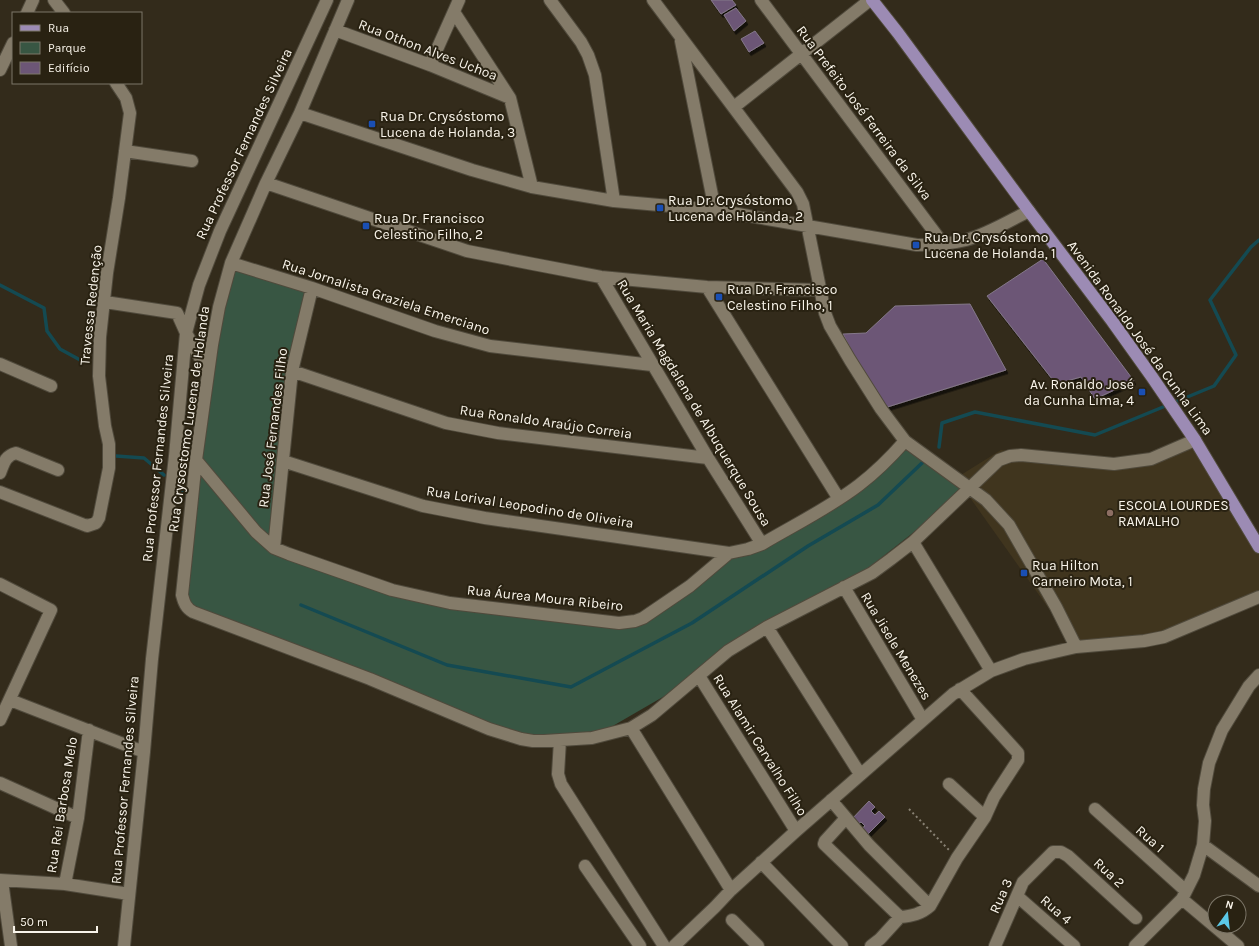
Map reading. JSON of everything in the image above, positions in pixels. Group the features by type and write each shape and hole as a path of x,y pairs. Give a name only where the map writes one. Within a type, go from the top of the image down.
{"main road":[{"name":"Avenida Ronaldo José da Cunha Lima","path":"871,0 898,33 1152,377 1195,440 1259,547"}],"street":[{"path":"27,12 33,0"},
{"path":"54,0 63,12"},
{"name":"Rua Professor Fernandes Silveira","path":"124,946 152,659 175,456 186,333 199,285 220,231 327,0"},
{"name":"Rua Crysostomo Lucena de Holanda","path":"348,0 300,113 266,184 231,263 215,327 208,372 196,460 182,595 183,602 187,608 193,612 370,679 489,730 521,739 544,741 560,740"},
{"path":"430,64 459,0"},
{"path":"550,0 581,42 588,55 594,75 614,201"},
{"path":"654,0 797,192 803,204 819,290 825,313 836,337 882,409 905,441 970,488 994,508 1009,525 1056,607 1076,647"},
{"name":"Rua Prefeito José Ferreira da Silva","path":"761,0 944,245"},
{"path":"734,107 871,0"},
{"path":"454,12 510,98 532,187"},
{"name":"Rua Othon Alves Uchoa","path":"335,30 430,64 510,98"},
{"path":"681,38 715,210"},
{"path":"0,70 12,45"},
{"name":"Travessa Redenção","path":"0,492 87,526 96,523 99,518 109,468 109,444 104,420 99,376 100,337 105,302 107,272 119,198 130,113 126,98 117,84"},
{"path":"300,113 472,170 532,187 614,201 715,210 917,245 944,245 968,240 1029,211"},
{"path":"125,151 192,161"},
{"path":"266,184 467,251 601,277 708,288 819,290"},
{"name":"Rua Jornalista Graziela Emerciano","path":"231,263 312,288 435,332 490,346 652,364"},
{"name":"Rua Maria Magdalena de Albuquerque Sousa","path":"601,277 708,458 762,544"},
{"name":"Rua José Fernandes Filho","path":"274,548 292,371 312,288"},
{"path":"708,288 838,499"},
{"path":"105,302 177,313 186,333 208,372"},
{"path":"1,361 51,386"},
{"name":"Rua Ronaldo Araújo Correia","path":"292,371 446,423 498,434 708,458"},
{"path":"664,946 561,784 558,774 560,740 592,738 631,728 652,715 728,651 767,626 872,572 891,559 913,542 999,460 1010,456 1021,455 1114,464 1151,459 1195,440"},
{"name":"Rua Áurea Moura Ribeiro","path":"196,460 256,532 274,548 289,554 392,590 450,603 619,623 635,621 643,618 690,586 730,553 762,544 838,499 878,470 905,441"},
{"path":"0,473 3,457 16,454 58,470"},
{"name":"Rua Lorival Leopodino de Oliveira","path":"283,461 423,506 485,518 730,553"},
{"path":"913,542 991,671"},
{"path":"0,584 51,610 0,720"},
{"name":"Rua Jisele Menezes","path":"844,587 923,720"},
{"path":"674,946 761,862 860,774 960,689 991,671 1024,659 1076,647 1144,641 1164,637 1259,597"},
{"path":"767,626 860,774"},
{"path":"1138,945 1184,895 1194,875 1203,845 1205,821 1203,805 1204,789 1209,763 1222,730 1249,686 1259,675"},
{"name":"Rua Alamir Carvalho Filho","path":"699,676 796,831"},
{"path":"872,946 900,917 916,915 930,906 957,858 985,817 994,797 1018,760 1018,753 960,689"},
{"path":"10,700 144,752"},
{"path":"631,728 731,890"},
{"name":"Rua Rei Barbosa Melo","path":"65,884 78,818 89,730"},
{"path":"0,783 78,818"},
{"path":"949,784 985,817"},
{"path":"831,800 869,845 930,906"},
{"name":"Rua 1","path":"1094,809 1238,946"},
{"path":"846,818 824,844 900,917"},
{"path":"1203,845 1259,886"},
{"name":"Rua 3","path":"995,946 1023,882 1054,852 1061,852"},
{"name":"Rua 2","path":"1061,852 1068,856 1136,918"},
{"path":"761,862 842,946"},
{"path":"585,866 640,946"},
{"path":"11,946 1,880 65,884 129,894"},
{"name":"Rua 4","path":"1017,896 1074,946"},
{"path":"732,920 758,946"}],"path":[{"path":"909,809 957,858"}],"shaded area":[{"name":"ESCOLA LOURDES RAMALHO","path":"1195,440 1259,547 1259,600 1183,630 1076,647 956,478 1001,450 1133,462"}],"green space":[{"path":"231,263 312,288 292,371 275,545 392,590 619,623 643,618 729,553 838,499 905,441 970,488 844,587 767,627 699,676 592,738 499,733 183,602 196,460"}],"building":[{"path":"711,0 732,0 736,5 721,14"},
{"path":"736,8 746,21 734,31 724,15"},
{"path":"755,31 764,43 749,52 741,39"},
{"path":"1043,259 1134,381 1095,399 1081,377 1056,384 987,296"},
{"path":"970,304 1006,370 881,409 843,334 866,333 895,306"},
{"path":"869,801 875,807 871,811 875,815 879,811 885,817 867,835 861,829 865,826 861,822 857,825 851,820"}],"waterway":[{"path":"939,447 942,423 975,412 1095,435 1214,386 1236,355 1210,300 1251,247 1259,240"},
{"path":"0,285 44,308 47,331 60,349 82,361"},
{"path":"116,456 144,458 164,475"},
{"path":"301,605 447,665 571,687 692,623 808,546 878,505 922,463"},
{"path":"180,488 183,491"}],"place":[{"name":"Rua Dr. Crysóstomo Lucena de Holanda, 3","path":"372,124"},
{"name":"Rua Dr. Crysóstomo Lucena de Holanda, 2","path":"660,208"},
{"name":"Rua Dr. Francisco Celestino Filho, 2","path":"366,226"},
{"name":"Rua Dr. Crysóstomo Lucena de Holanda, 1","path":"916,245"},
{"name":"Rua Dr. Francisco Celestino Filho, 1","path":"719,297"},
{"name":"Av. Ronaldo José da Cunha Lima, 4","path":"1142,392"},
{"name":"ESCOLA LOURDES RAMALHO","path":"1110,513"},
{"name":"Rua Hilton Carneiro Mota, 1","path":"1024,573"}]}
